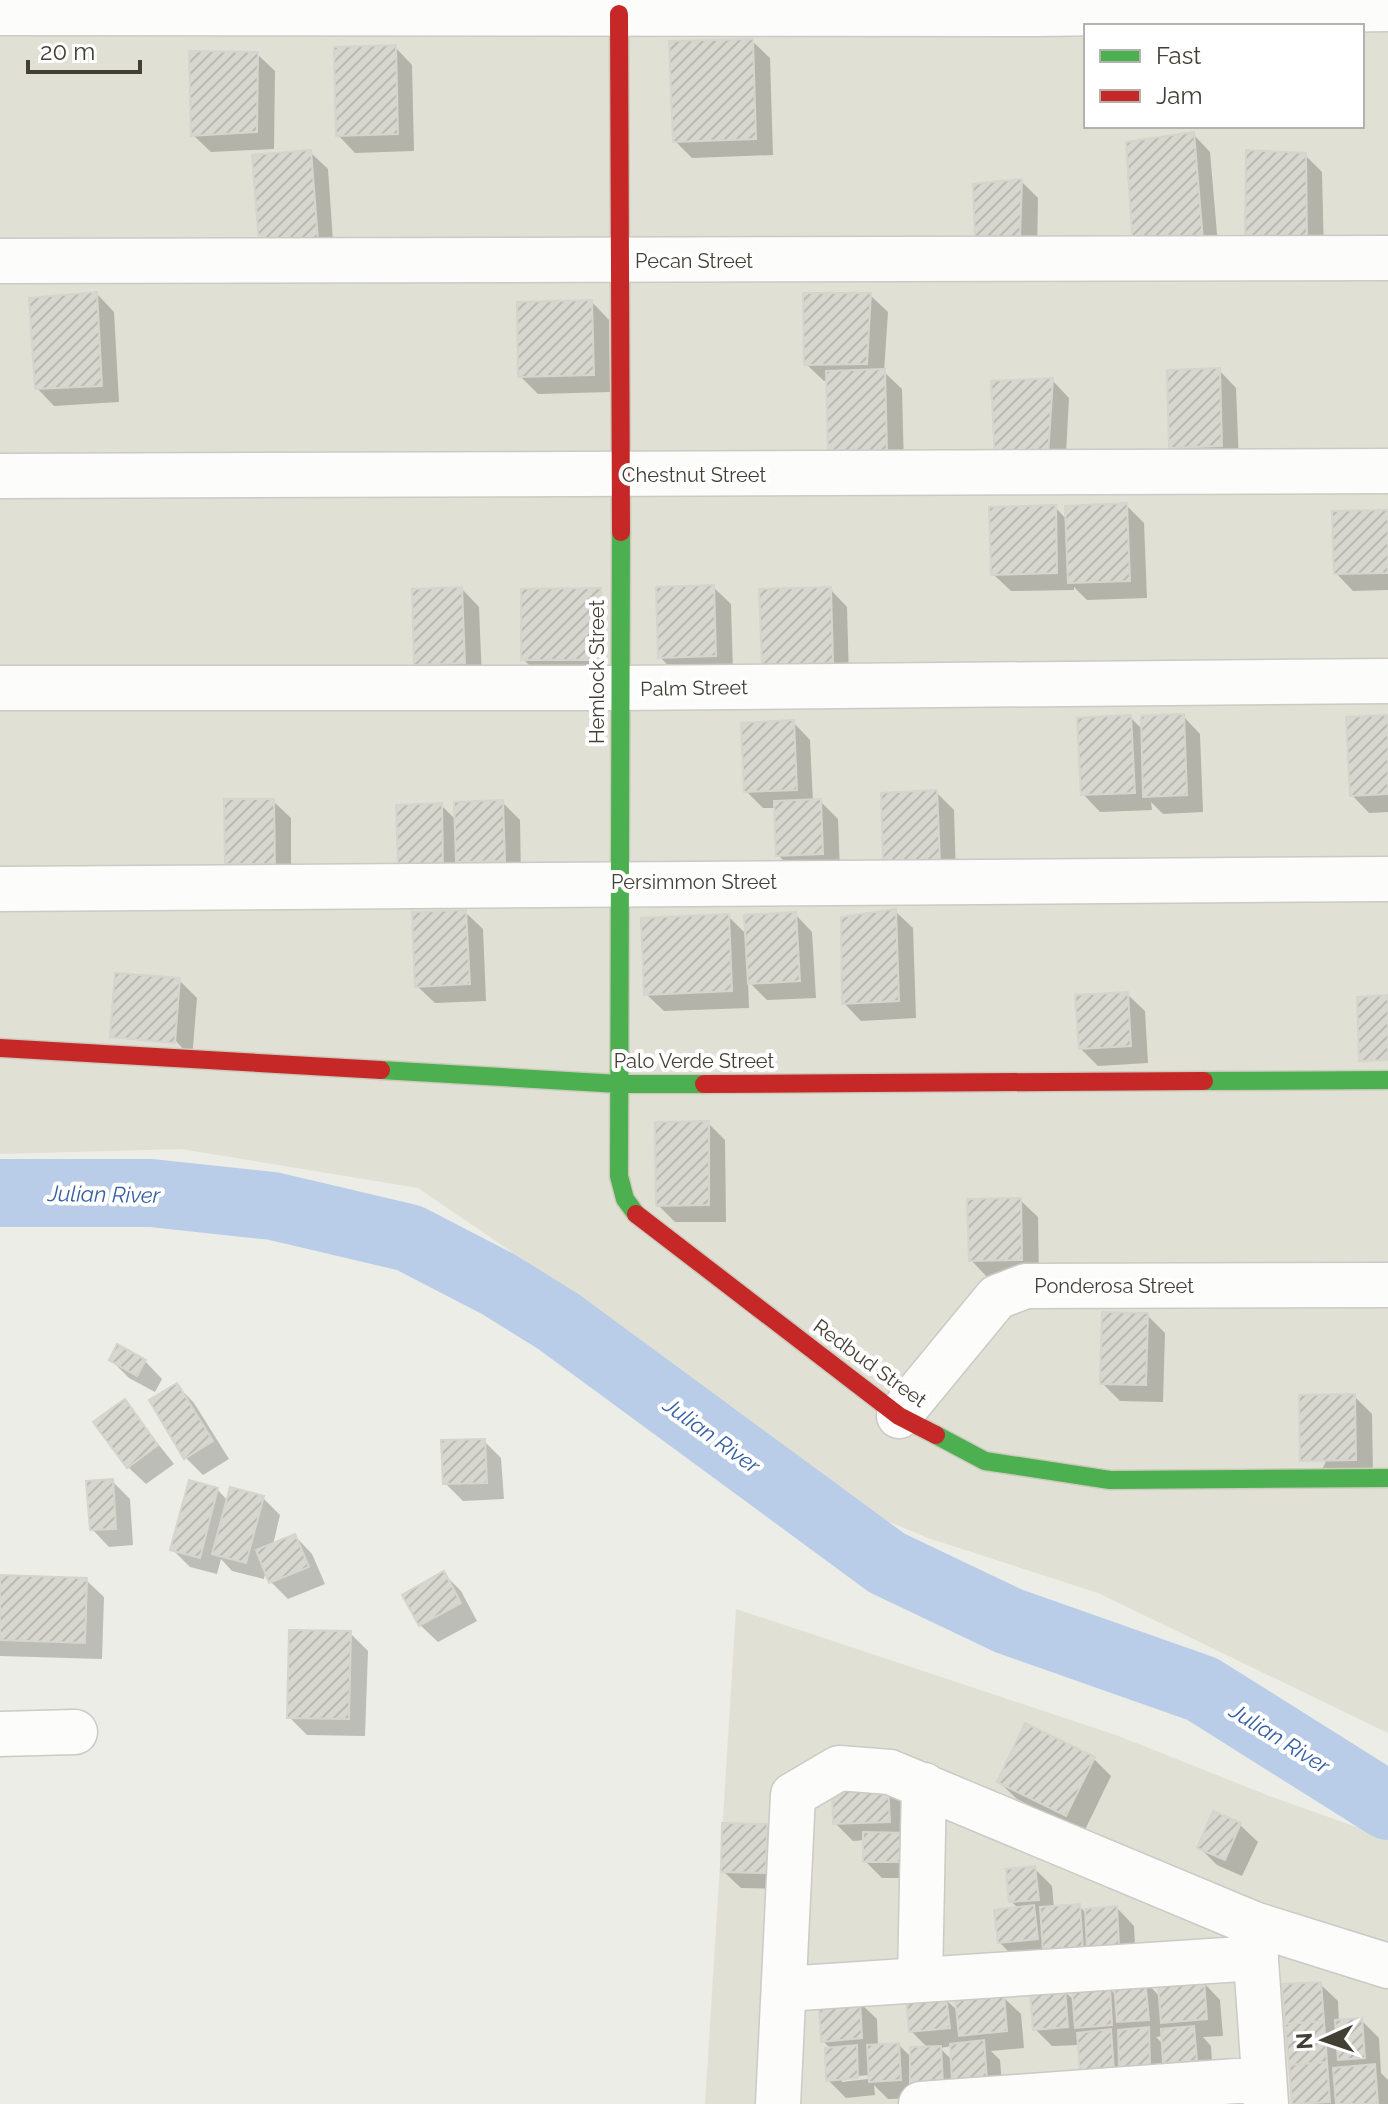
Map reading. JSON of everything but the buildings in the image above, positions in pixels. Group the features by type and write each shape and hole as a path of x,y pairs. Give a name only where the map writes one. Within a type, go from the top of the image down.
{"street":[{"path":"0,13 619,14 1038,7 1370,6"},
{"name":"Hemlock Street","path":"619,14 622,261 617,882 619,1084"},
{"name":"Pecan Street","path":"0,261 1388,258"},
{"name":"Chestnut Street","path":"0,476 1388,471"},
{"name":"Palm Street","path":"0,688 619,688 1388,681"},
{"name":"Persimmon Street","path":"0,889 617,882 1388,879"},
{"name":"Palo Verde Street","path":"0,1048 619,1084 1388,1080"},
{"name":"Redbud Street","path":"619,1084 619,1176 625,1199 637,1216 899,1416 985,1461 1110,1480 1388,1478"},
{"name":"Ponderosa Street","path":"899,1416 997,1297 1026,1286 1388,1285"},
{"path":"0,1734 75,1732"},
{"path":"778,2104 793,1795 839,1768 890,1772 924,1785 1255,1941 1388,1966"},
{"path":"920,1980 924,1785"},
{"path":"784,1989 920,1980 1255,1941"},
{"path":"921,2104 1265,2091 1255,1941"}],"shaded area":[{"path":"0,0 1388,0 1388,1733 1098,1593 928,1538 851,1506 601,1313 418,1188 181,1149 0,1154"},
{"path":"736,1609 1116,1735 1272,1797 1388,1838 1388,2104 705,2104"}],"waterway":[{"name":"Julian River","path":"0,1193 151,1193 273,1206 409,1238 498,1284 559,1322 887,1563 1009,1621 1202,1689 1388,1806"}],"traffic: fast":[{"path":"621,532 619,1176 625,1199 636,1214"},
{"path":"381,1070 619,1084 704,1084"},
{"path":"1204,1081 1388,1080"},
{"path":"936,1435 985,1461 1110,1480 1388,1478"}],"traffic: jam":[{"path":"619,14 621,532"},
{"path":"0,1048 381,1070"},
{"path":"704,1084 1204,1081"},
{"path":"636,1214 899,1416 936,1435"}]}
